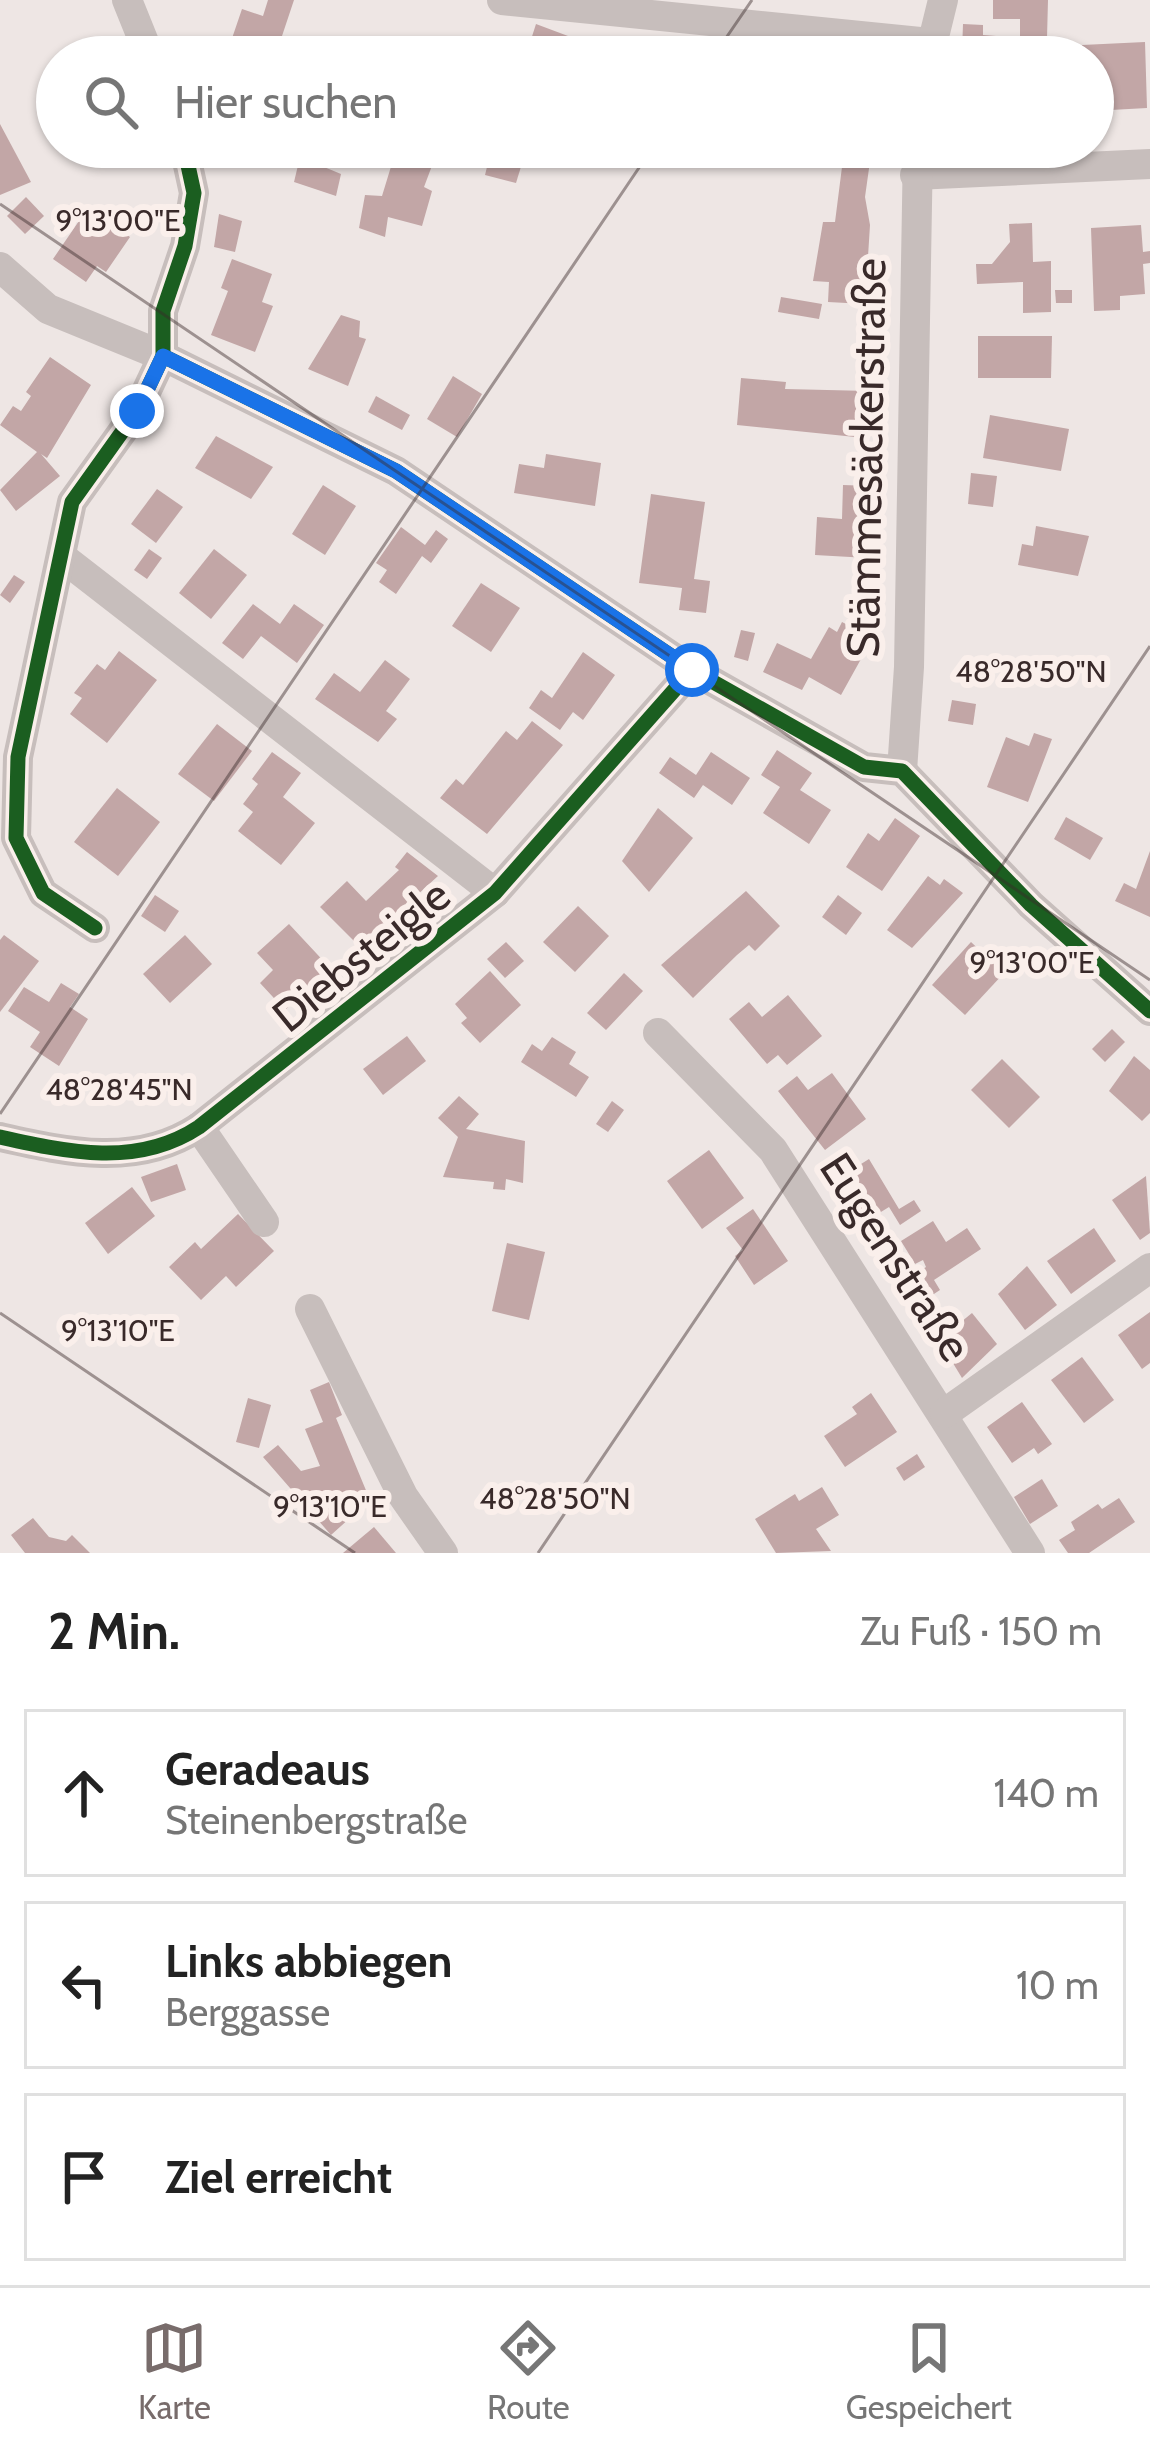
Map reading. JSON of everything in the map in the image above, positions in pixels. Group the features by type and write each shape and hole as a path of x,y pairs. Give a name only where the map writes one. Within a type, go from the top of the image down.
{"street":[{"path":"127,0 142,36"},
{"path":"502,0 809,36"},
{"path":"933,36 943,0"},
{"path":"1114,164 1150,164"},
{"path":"95,928 43,893 16,838 17,758 72,502 137,411 163,356 163,310 185,246 194,194 188,168"},
{"name":"Stämmesäckerstraße","path":"902,771 909,667 917,168"},
{"path":"0,267 48,309 163,356 396,471 692,670 864,767 902,771 1031,905 1150,1011"},
{"path":"62,557 495,893"},
{"name":"Diebsteigle","path":"0,1137 78,1155 119,1155 184,1137 199,1127 495,893 692,670"},
{"name":"Eugenstraße","path":"658,1033 773,1150 945,1413 1030,1553"},
{"path":"199,1127 264,1222"},
{"path":"945,1413 1150,1268"},
{"path":"310,1309 403,1496 443,1553"}],"building":[{"path":"268,0 294,0 282,36 233,36 242,9 263,16"},
{"path":"993,0 1048,0 1047,36 1020,36 1020,19 993,19"},
{"path":"536,24 568,36 532,36"},
{"path":"963,24 983,25 983,35 996,36 963,36"},
{"path":"1145,42 1147,108 1114,110 1114,43"},
{"path":"0,124 31,182 0,195"},
{"path":"297,168 327,168 341,174 336,196 294,182"},
{"path":"391,168 431,168 424,187 432,191 422,226 388,217 385,237 359,228 365,195 382,196"},
{"path":"487,168 521,168 516,183 485,175"},
{"path":"842,168 869,168 865,304 828,302 829,282 813,281 823,222 835,222"},
{"path":"26,197 44,216 25,234 7,216"},
{"path":"219,214 242,221 235,252 214,247"},
{"path":"81,218 105,234 112,224 130,237 106,272 97,266 86,282 53,259"},
{"path":"1032,223 1033,262 1051,261 1051,312 1023,313 1023,282 977,284 976,264 992,264 1010,242 1009,224"},
{"path":"1141,225 1143,252 1150,251 1150,263 1143,264 1145,294 1120,296 1120,310 1094,311 1091,228"},
{"path":"232,259 272,274 262,302 273,306 255,352 211,335 228,291 221,288"},
{"path":"1055,290 1072,290 1072,303 1056,303"},
{"path":"781,297 822,304 819,319 778,312"},
{"path":"341,315 360,321 359,337 366,339 348,386 308,369"},
{"path":"978,336 1052,336 1051,378 978,378"},
{"path":"50,357 91,385 47,458 41,454 60,476 16,511 0,490 37,452 0,425 13,406 21,411 31,396 26,392"},
{"path":"453,376 482,394 457,437 427,419"},
{"path":"741,378 786,382 785,389 869,391 865,438 737,425"},
{"path":"376,396 410,415 402,430 368,412"},
{"path":"990,415 1069,429 1061,471 983,458"},
{"path":"216,436 273,467 251,499 195,468"},
{"path":"546,454 601,463 595,506 514,493 519,464 544,468"},
{"path":"971,473 997,476 993,507 968,504"},
{"path":"323,485 356,506 325,555 292,534"},
{"path":"843,485 871,486 868,558 815,555 817,517 842,519"},
{"path":"157,489 183,507 156,543 131,524"},
{"path":"651,494 705,502 694,579 710,581 706,613 679,610 682,588 639,583"},
{"path":"1036,526 1089,536 1078,576 1018,565 1022,544 1033,546"},
{"path":"401,527 425,545 436,530 448,539 431,563 422,556 396,594 379,582 387,570 376,563"},
{"path":"149,549 162,558 147,579 134,570"},
{"path":"214,549 247,575 211,619 179,593"},
{"path":"14,575 25,582 10,603 0,595"},
{"path":"481,583 520,608 491,652 452,626"},
{"path":"253,604 280,624 294,604 324,625 297,663 261,636 243,659 222,643"},
{"path":"842,622 867,635 861,648 866,650 841,695 809,677 802,690 763,672 777,643 811,659 829,627 837,632"},
{"path":"741,630 755,633 748,661 734,657"},
{"path":"119,651 157,680 107,743 70,714 82,698 74,693 97,664 105,670"},
{"path":"583,652 615,675 583,720 573,712 560,730 529,708 541,690 552,698"},
{"path":"385,660 410,679 386,711 397,719 378,742 315,699 334,673 360,692"},
{"path":"952,700 976,704 973,725 948,721"},
{"path":"532,721 563,745 487,834 440,798 456,779 463,785 506,731 517,740"},
{"path":"217,724 252,751 214,801 178,774"},
{"path":"1034,733 1052,739 1028,802 987,787 1006,737 1029,746"},
{"path":"777,750 812,773 800,790 831,810 809,844 763,813 780,787 761,775"},
{"path":"272,752 301,773 283,797 315,823 281,865 238,831 253,812 243,804 258,784 252,779"},
{"path":"711,752 750,778 732,805 703,785 694,798 659,773 670,757 696,775"},
{"path":"117,788 160,822 118,876 74,842"},
{"path":"658,808 693,838 649,892 622,861"},
{"path":"1066,817 1103,838 1090,860 1054,839"},
{"path":"895,818 920,836 882,891 846,867 868,833 879,841"},
{"path":"1150,851 1150,917 1115,901 1124,883 1136,889"},
{"path":"407,852 438,876 360,947 320,907 347,881 366,901 399,870 395,867"},
{"path":"928,876 940,885 944,879 963,893 912,948 887,930"},
{"path":"746,891 780,926 755,951 749,945 693,998 661,965"},
{"path":"155,895 179,911 165,932 141,916"},
{"path":"838,895 862,913 846,935 822,917"},
{"path":"578,906 609,936 575,972 543,942"},
{"path":"289,924 330,968 285,1010 260,983 273,970 257,953"},
{"path":"4,935 39,961 0,1012 0,940"},
{"path":"185,935 212,964 170,1003 143,974"},
{"path":"506,942 524,961 505,978 487,959"},
{"path":"971,942 1004,973 965,1015 932,985"},
{"path":"490,971 521,1005 480,1043 461,1023 467,1018 455,1004"},
{"path":"624,973 643,991 606,1030 587,1013"},
{"path":"61,983 79,994 70,1007 88,1019 59,1066 30,1047 40,1032 8,1011 24,987 49,1002"},
{"path":"788,995 822,1036 787,1065 778,1055 767,1064 729,1019 749,1002 762,1017"},
{"path":"1112,1029 1125,1042 1105,1062 1092,1049"},
{"path":"407,1036 426,1061 383,1095 363,1069"},
{"path":"552,1037 576,1052 569,1064 589,1077 576,1097 521,1062 532,1044 542,1051"},
{"path":"1134,1056 1150,1070 1150,1113 1142,1121 1109,1091"},
{"path":"1002,1059 1040,1097 1009,1128 971,1090"},
{"path":"832,1073 866,1119 825,1150 778,1091 797,1076 808,1090"},
{"path":"459,1096 479,1114 466,1129 525,1141 523,1183 506,1179 505,1190 493,1189 494,1182 443,1177 458,1137 438,1118"},
{"path":"612,1101 624,1110 608,1132 596,1124"},
{"path":"709,1150 744,1198 702,1229 667,1181"},
{"path":"869,1159 899,1209 914,1200 921,1211 900,1225 889,1207 863,1223 837,1179"},
{"path":"177,1164 186,1190 151,1202 141,1177"},
{"path":"1146,1176 1150,1233 1140,1240 1112,1200"},
{"path":"132,1187 155,1216 108,1254 85,1223"},
{"path":"753,1209 788,1261 754,1285 735,1256 743,1250 726,1228"},
{"path":"238,1214 274,1251 236,1287 226,1276 201,1300 169,1267 195,1242 201,1249"},
{"path":"933,1221 946,1242 967,1228 981,1249 934,1280 940,1290 917,1305 903,1283 926,1267 923,1260 915,1264 901,1241"},
{"path":"1094,1228 1116,1261 1071,1294 1047,1261"},
{"path":"507,1243 545,1252 529,1320 492,1311"},
{"path":"1027,1266 1057,1305 1025,1330 998,1294"},
{"path":"1150,1312 1150,1363 1142,1369 1118,1335"},
{"path":"972,1313 997,1344 962,1378 939,1340"},
{"path":"1082,1357 1114,1400 1084,1423 1051,1380"},
{"path":"329,1382 342,1415 336,1418 370,1500 331,1535 263,1457 278,1445 301,1471 320,1466 305,1429 323,1422 310,1390"},
{"path":"871,1393 897,1432 845,1467 824,1436 857,1414 852,1407"},
{"path":"248,1398 271,1405 259,1448 236,1442"},
{"path":"1022,1402 1052,1444 1038,1454 1034,1448 1012,1463 987,1427"},
{"path":"917,1454 925,1467 904,1481 896,1468"},
{"path":"1042,1479 1058,1506 1030,1524 1014,1497"},
{"path":"822,1487 839,1515 816,1529 831,1551 776,1553 755,1519 795,1494 799,1501"},
{"path":"1119,1498 1135,1522 1089,1553 1068,1553 1059,1540 1075,1530 1071,1522 1098,1504 1102,1509"},
{"path":"33,1518 49,1537 66,1541 72,1535 90,1553 25,1553 11,1535"},
{"path":"374,1527 396,1553 343,1553"}],"cycle path":[{"path":"95,928 43,893 16,838 18,757 72,502 137,411 163,356 163,311 185,246 194,193 189,168"},
{"path":"163,356 396,471 692,670 864,767 902,771 1031,905 1150,1011"},
{"path":"0,1137 76,1151 126,1152 175,1140 199,1127 495,893 692,670"}],"route":[{"path":"137,411 163,356 396,471 692,670"}]}
